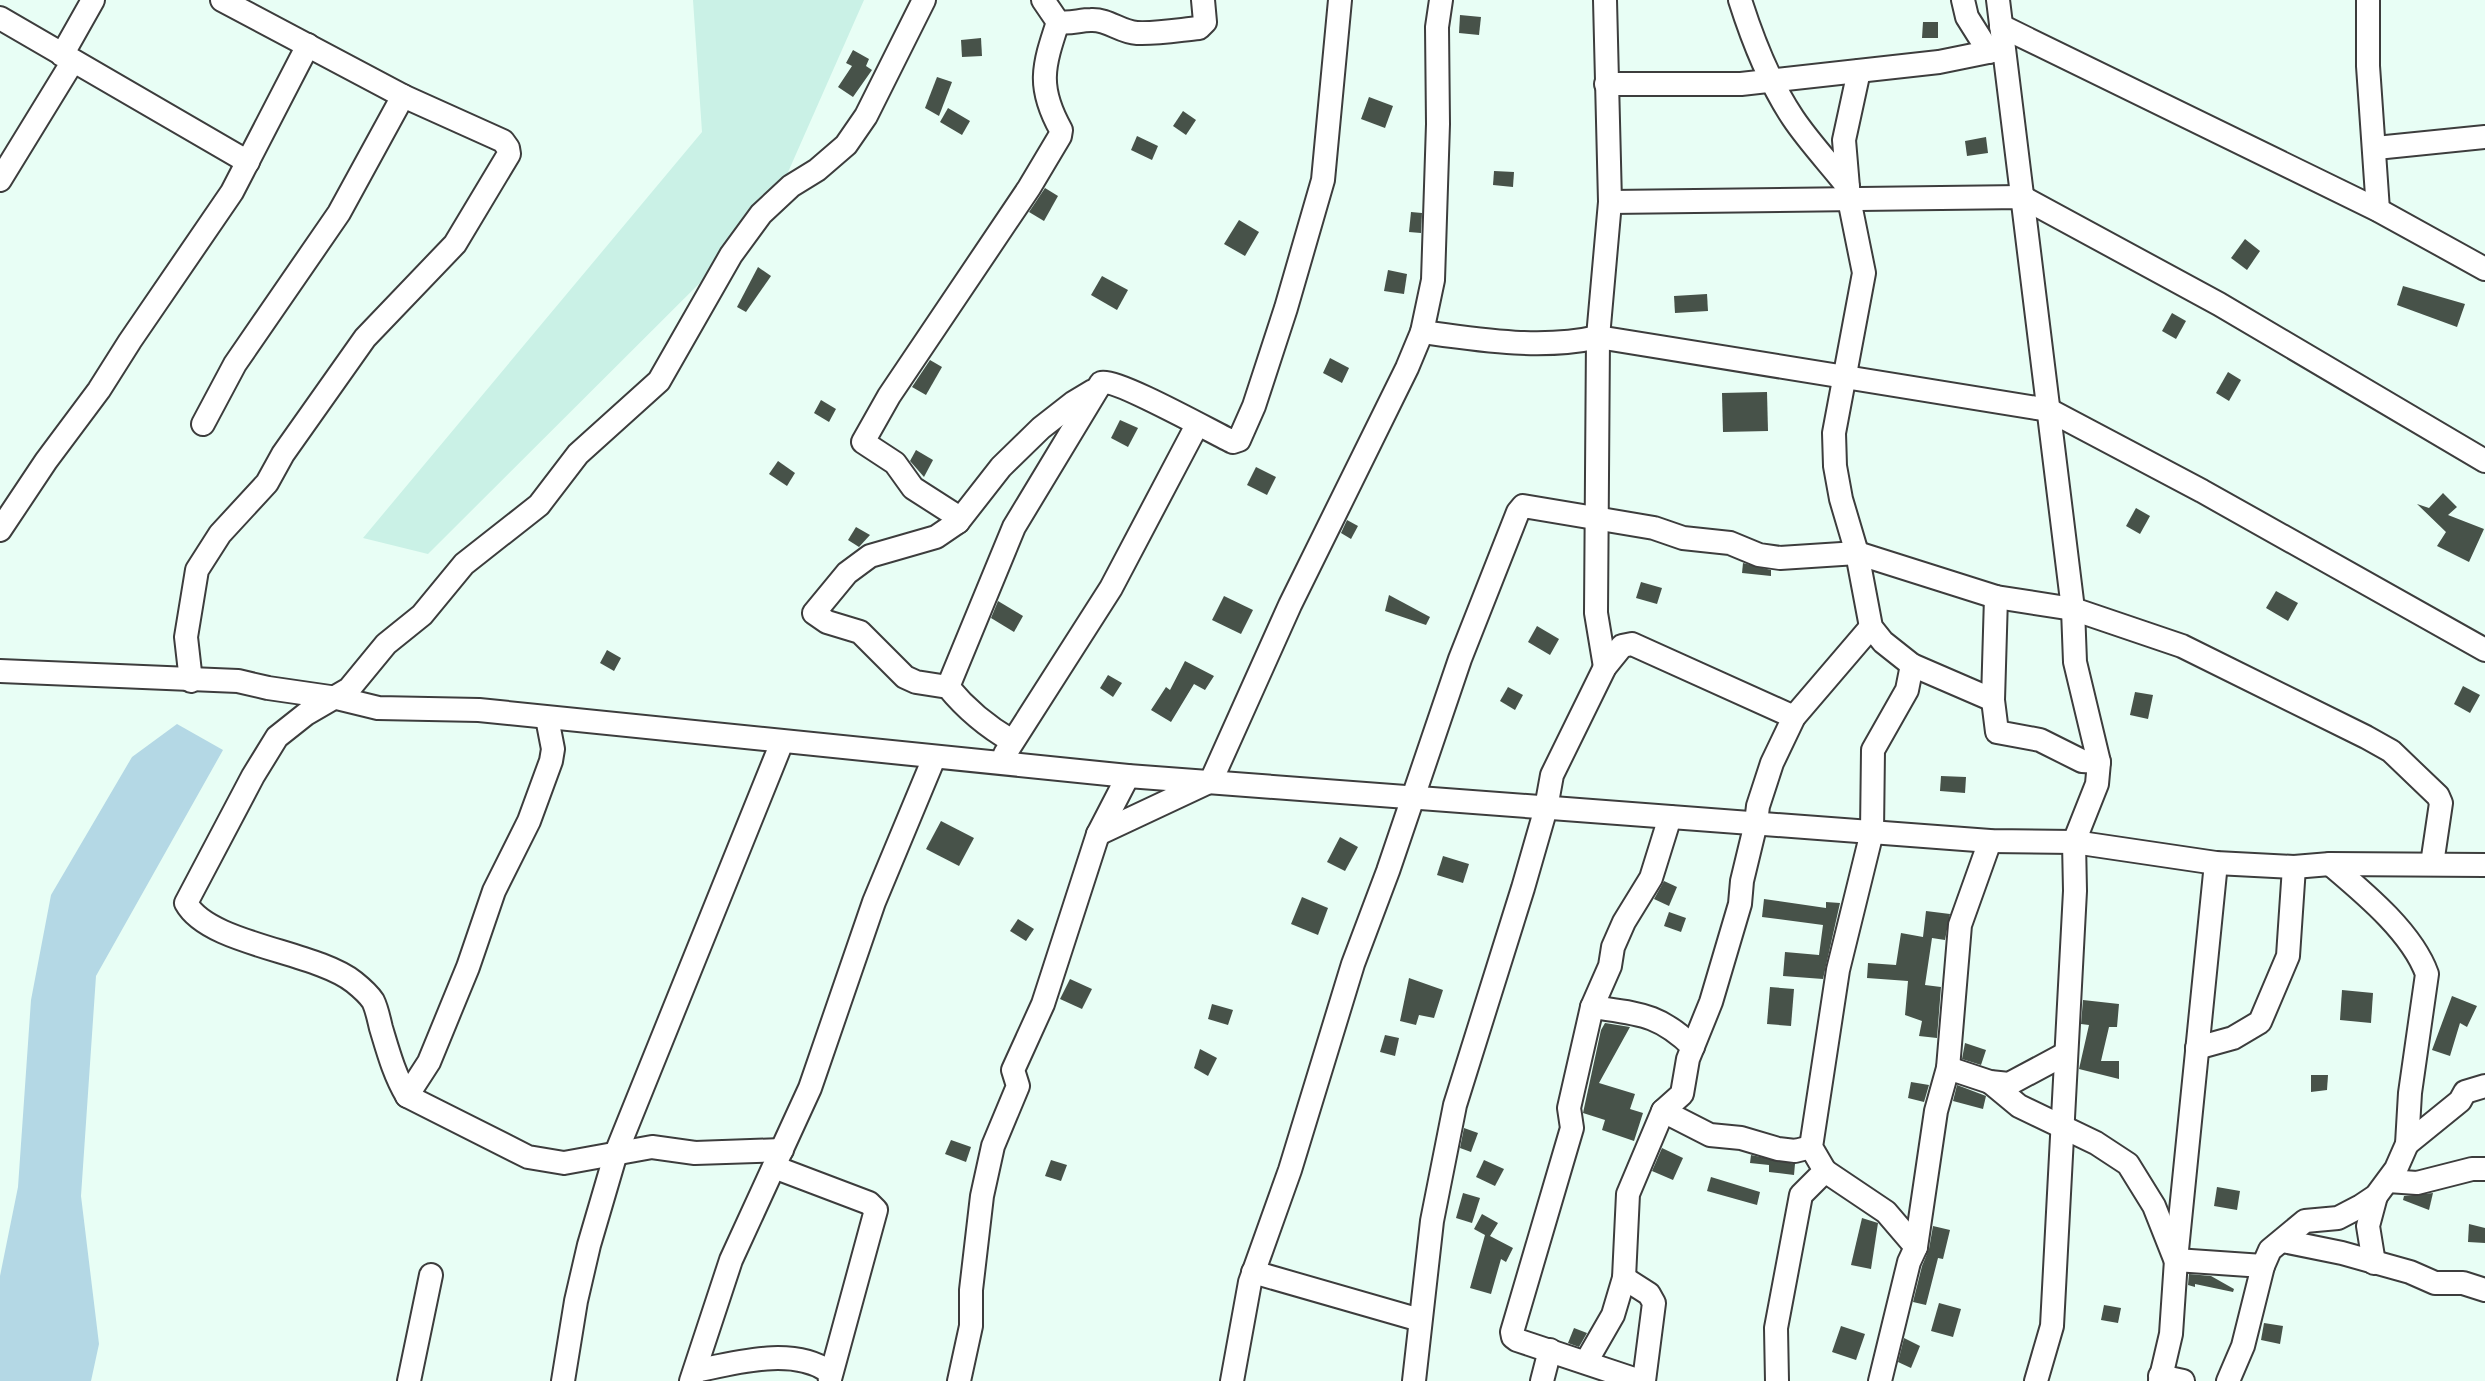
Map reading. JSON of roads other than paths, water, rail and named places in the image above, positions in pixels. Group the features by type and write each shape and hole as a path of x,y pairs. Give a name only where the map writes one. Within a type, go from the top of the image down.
{"street":[{"path":"0,180 67,58 93,0"},
{"path":"191,681 186,637 197,570 220,534 267,483 283,454 365,338 455,244 509,154 508,148 502,141 403,96 222,0"},
{"path":"830,1380 876,1210 869,1203 778,1159 695,1153 652,1147 564,1163 528,1157 407,1096 397,1078 373,1001 355,983 324,967 258,945 216,927 195,914 186,903 253,776 277,737 306,714 337,698 357,681 386,644 422,615 464,564 539,505 578,454 660,381 731,255 761,214 791,186 817,170 846,145 866,116 924,0"},
{"path":"1043,0 1058,22 1071,24 1090,20 1107,22 1120,29 1137,33 1199,28 1205,22 1203,0"},
{"path":"948,687 1014,526 1101,383 1106,382 1131,391 1197,425 1236,441 1254,406 1323,180 1340,0"},
{"path":"1098,834 1211,781 1290,605 1407,368 1422,332 1432,280 1438,124 1437,27 1441,0"},
{"path":"1605,0 1610,202 1598,337 1596,613 1605,667"},
{"path":"1740,0 1751,35 1793,118 1849,193"},
{"path":"1963,0 1967,17 1996,50"},
{"path":"1998,0 2001,26 1996,50 2022,197 2073,609 2075,662 2099,762 2097,784 2074,842 2074,891 2052,1326 2036,1381"},
{"path":"2368,0 2368,66 2376,148 2378,210"},
{"path":"0,18 248,162"},
{"path":"958,522 952,513 913,488 890,459 862,442 889,396 1023,198 1060,136 1061,130 1044,95 1043,78 1047,55 1058,22"},
{"path":"2001,26 2378,210 2485,269"},
{"path":"0,530 46,461 99,390 232,192 308,45"},
{"path":"1606,84 1741,84 1939,62 1996,50"},
{"path":"1859,71 1844,140 1849,193 1864,273 1852,350 1843,378 1834,433 1834,466 1846,522 1857,553 1871,627 1883,642 1912,665 1993,700"},
{"path":"203,424 235,364 339,213 403,96"},
{"path":"2376,148 2485,137"},
{"path":"1610,202 1849,193 2022,197 2219,304 2485,461"},
{"path":"1422,332 1494,341 1580,341 1598,337 2049,410 2202,491 2485,650"},
{"path":"1012,741 993,730 965,708 948,687 916,682 906,677 860,632 826,622 814,613 847,573 870,556 936,537 958,522 1001,467 1041,428 1073,403 1097,389"},
{"path":"1001,764 1012,741 1112,588 1197,425"},
{"path":"1232,1381 1241,1317 1253,1272 1290,1170 1353,964 1388,871 1460,659 1518,512 1523,506 1530,505 1654,528 1683,538 1730,543 1759,555 1780,558 1857,553 1996,597 2073,609 2182,646 2391,751 2438,796 2441,803 2432,864"},
{"path":"1996,597 1993,700 1998,732 2040,740 2082,761 2099,762"},
{"path":"1586,1362 1613,1315 1624,1278 1628,1194 1663,1111 1682,1094 1684,1072 1711,1002 1742,897 1742,881 1761,793 1777,749 1794,717 1871,627"},
{"path":"1414,1381 1434,1212 1455,1105 1546,808 1552,775 1605,667 1622,646 1632,644 1794,717"},
{"path":"1912,665 1907,690 1873,750 1872,832 1838,970 1811,1147 1825,1171 1886,1212 1916,1247"},
{"path":"0,671 88,673 191,681 237,681 337,698 378,708 479,710 1128,776 1990,841 2074,842 2216,863 2294,867 2330,864 2485,865"},
{"path":"407,1096 429,1062 468,967 494,891 529,821 551,761 553,749 547,718"},
{"path":"563,1381 576,1301 589,1245 616,1153 783,742"},
{"path":"830,1380 829,1372 816,1364 780,1359 693,1376 731,1260 817,1070 892,852 934,758"},
{"path":"959,1381 971,1326 970,1298 979,1211 993,1146 1018,1086 1013,1070 1042,1004 1098,834 1128,776"},
{"path":"1624,1278 1649,1293 1654,1303 1642,1381 1513,1337 1512,1332 1572,1128 1569,1108 1592,1007 1610,966 1613,947 1624,922 1651,878 1670,817"},
{"path":"1880,1381 1909,1262 1916,1247 1936,1111 1948,1068 1960,925 1990,841"},
{"path":"2184,1381 2160,1379 2171,1334 2176,1260 2216,863"},
{"path":"2330,864 2395,926 2423,963 2427,974 2410,1093 2407,1144"},
{"path":"2197,1048 2233,1038 2260,1022 2265,1013 2288,956 2294,867"},
{"path":"1592,1007 1655,1018 1693,1047"},
{"path":"1948,1068 1990,1082 2009,1084 2065,1054"},
{"path":"1990,1082 2019,1106 2116,1154 2128,1164 2154,1206 2176,1260"},
{"path":"2374,1263 2368,1226 2382,1188 2407,1144 2460,1101 2465,1092 2485,1086"},
{"path":"1663,1111 1710,1136 1742,1138 1778,1149 1795,1151 1811,1147"},
{"path":"2228,1381 2243,1346 2263,1266 2270,1250 2304,1221 2338,1218 2382,1188 2417,1183 2472,1168 2485,1169"},
{"path":"1777,1381 1776,1328 1801,1195 1825,1171"},
{"path":"2283,1241 2409,1272 2431,1281 2463,1283 2485,1290"},
{"path":"2176,1260 2263,1266"},
{"path":"1253,1272 1420,1320"},
{"path":"409,1381 431,1275"},
{"path":"1542,1381 1550,1350"}]}
